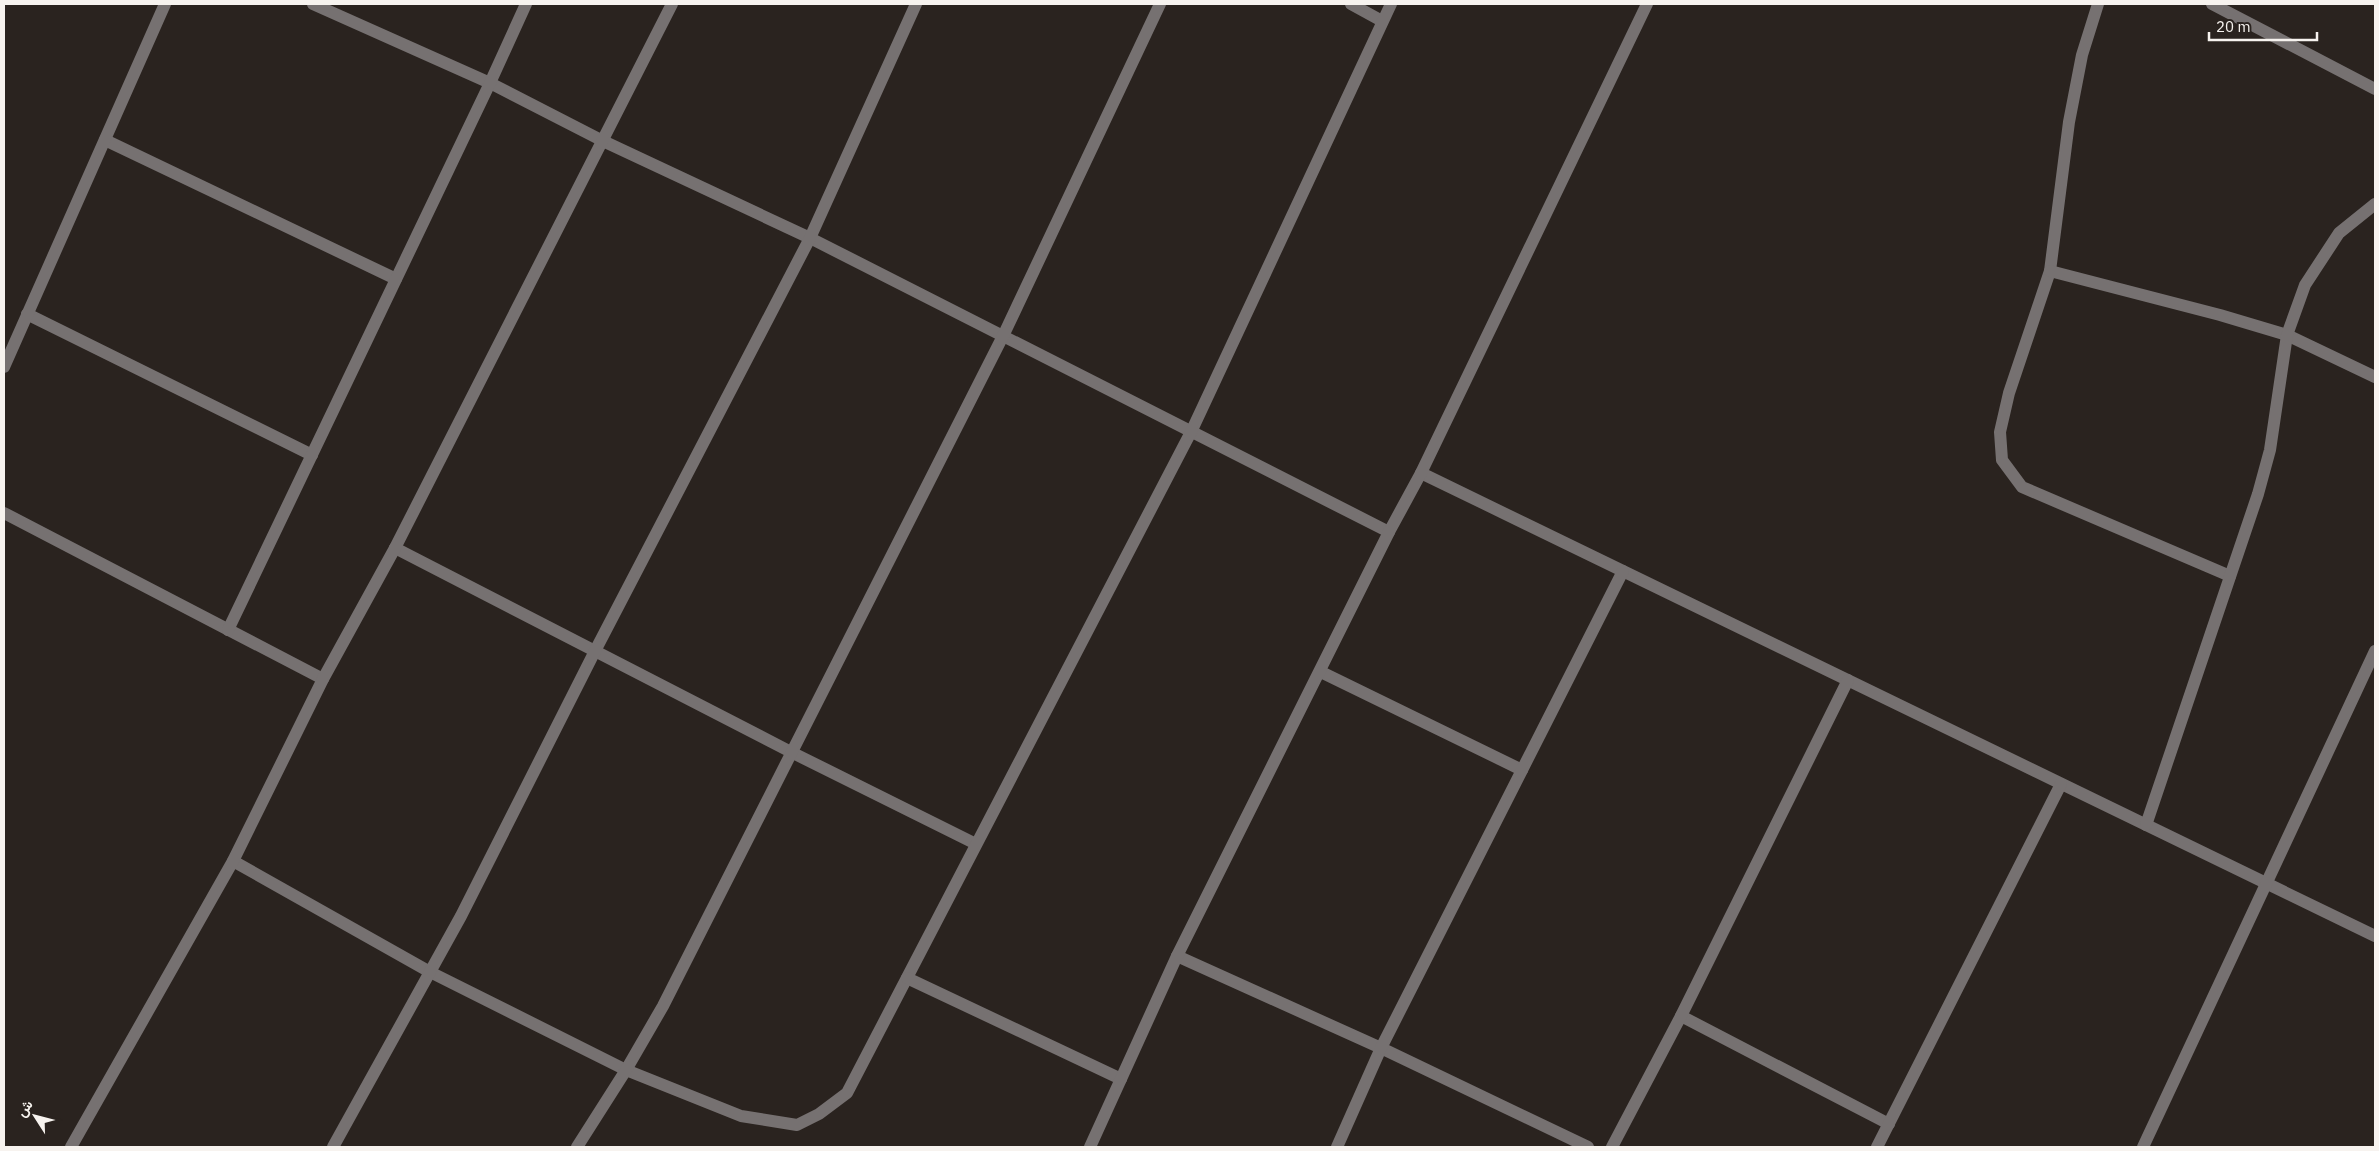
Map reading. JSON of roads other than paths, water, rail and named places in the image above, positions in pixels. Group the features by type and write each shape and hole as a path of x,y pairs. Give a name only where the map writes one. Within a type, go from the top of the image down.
{"street":[{"path":"4,367 165,4"},
{"path":"313,4 490,83 603,141 810,238 1004,334 1389,532"},
{"path":"228,630 526,4"},
{"path":"71,1147 232,861 323,679 395,548 672,4"},
{"path":"333,1147 430,972 810,238 916,4"},
{"path":"577,1147 626,1070 662,1006 1004,334 1160,4"},
{"path":"1351,4 1382,21"},
{"path":"232,861 430,972 626,1070 741,1116 797,1125 819,1114 847,1093 1192,430 1391,4"},
{"path":"1090,1147 1177,956 1389,532 1421,473 1648,4"},
{"path":"2098,4 2082,55 2069,122 2050,271 2009,393 2000,432 2002,460 2022,487 2230,576"},
{"path":"2212,4 2375,89"},
{"path":"105,140 396,279"},
{"path":"2146,825 2258,494 2270,450 2286,335 2305,285 2339,233 2375,204"},
{"path":"2050,271 2220,315 2286,335 2375,377"},
{"path":"27,314 312,454"},
{"path":"1421,473 2375,936"},
{"path":"4,513 323,679"},
{"path":"395,548 791,752 976,844"},
{"path":"1337,1147 1381,1048 1623,571"},
{"path":"2143,1147 2375,651"},
{"path":"1320,672 1522,770"},
{"path":"1612,1147 1681,1016 1848,680"},
{"path":"1877,1147 2061,784"},
{"path":"1177,956 1381,1048 1588,1147"},
{"path":"907,978 1121,1079"},
{"path":"1681,1016 1889,1124"}]}
